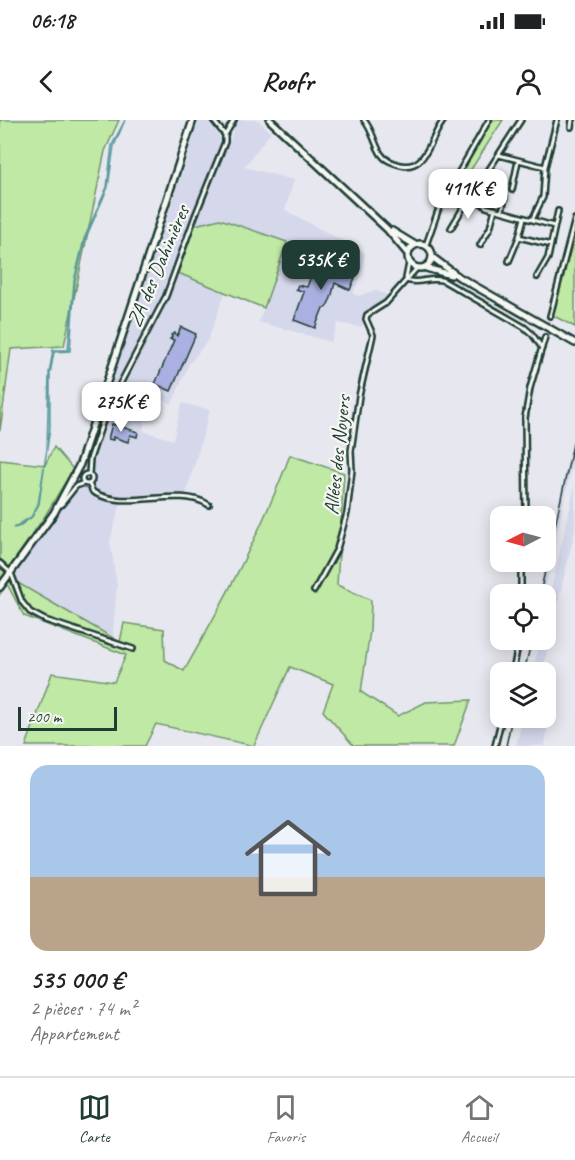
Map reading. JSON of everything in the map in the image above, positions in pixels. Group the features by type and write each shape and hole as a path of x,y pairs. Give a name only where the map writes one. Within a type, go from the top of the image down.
{"main road":[{"path":"0,587 54,513 80,464 193,120"},
{"path":"270,120 387,229 408,254 409,263 417,268 425,267 459,277"},
{"path":"387,229 415,245 426,245 431,250 432,257 425,267"},
{"path":"408,254 415,245"},
{"path":"432,257 459,277 575,342"}],"street":[{"path":"213,120 225,135"},
{"name":"ZA des Dahinières","path":"89,474 90,459 107,409 166,296 225,142 225,135 234,120"},
{"path":"364,120 376,137 380,153 385,159 405,166 418,162 428,151 444,120"},
{"path":"426,245 440,205 489,120"},
{"path":"521,120 476,191 475,197 480,203 495,209 555,226"},
{"path":"532,220 543,197 545,167 557,120"},
{"path":"571,127 572,120"},
{"path":"499,154 545,167"},
{"path":"512,190 518,160"},
{"path":"451,228 469,198 475,197"},
{"path":"502,211 506,197"},
{"path":"480,245 490,228 495,209"},
{"path":"537,277 548,258 558,211"},
{"path":"509,261 524,218"},
{"path":"550,316 575,219"},
{"path":"519,237 551,245"},
{"path":"405,280 409,263"},
{"path":"360,312 367,317 386,303 417,268"},
{"path":"405,280 413,282 434,278 444,281 524,327 542,348"},
{"name":"Allées des Noyers","path":"314,591 337,549 347,513 352,470 351,451 359,396 373,335 367,317"},
{"path":"526,506 525,418 530,387 545,337"},
{"path":"54,513 72,490 87,483 93,480 89,474 83,476 87,483 93,492 115,499 195,499 209,505"},
{"path":"0,563 11,573 22,602 30,612 45,620 133,649"},
{"path":"495,746 499,728"}],"shaded area":[{"path":"199,120 207,120 227,146 238,120 258,120 271,132 244,167 294,180 285,210 365,253 363,268 353,294 359,296 375,290 393,298 360,327 338,323 331,342 259,322 287,242 178,273 225,293 208,340 189,364 172,404 153,395 147,404 143,431 173,440 182,403 210,410 184,501 121,502 110,541 117,586 112,644 10,581 70,496 86,460"},
{"path":"575,429 575,451 556,539 556,514"},
{"path":"575,486 575,529 556,611 556,584 552,584"},
{"path":"543,572 549,572 546,584 540,584"},
{"path":"538,650 547,650 545,662 535,662"},
{"path":"520,728 548,728 545,746 516,746"}],"green space":[{"path":"0,120 119,120 105,151 64,346 11,349 0,431"},
{"path":"491,120 503,120 448,205 446,201"},
{"path":"220,219 287,242 264,308 178,273 195,225"},
{"path":"575,233 575,327 552,315"},
{"path":"54,447 73,469 45,516 4,575 120,642 124,623 164,629 165,660 184,671 241,565 290,455 344,473 337,585 371,600 370,631 361,692 398,716 426,702 471,700 454,746 354,746 323,711 333,684 290,667 254,746 156,724 145,746 26,746 52,673 114,682 126,655 24,616 7,584 0,594 0,460 45,465"}],"water":[{"path":"125,120 114,146 108,187 85,240 75,281 70,351 54,352 50,374 50,428 47,449 49,373 53,350 68,350 74,281 84,239 107,187 112,145"},
{"path":"47,451 39,504 32,517 13,528 31,517 38,504"}],"building":[{"path":"317,260 324,263 330,261 356,275 350,290 335,283 331,298 326,308 323,308 315,328 294,320 304,292 296,289 298,285 307,287"},
{"path":"181,327 196,334 171,391 155,384 174,340 170,339 171,335 175,333 177,336"},
{"path":"112,424 138,432 137,437 130,435 128,442 113,437 113,440 108,439"}],"tunnel":[{"path":"545,337 550,316"}],"railway":[{"path":"542,584 575,435"},
{"path":"526,662 529,650"},
{"path":"506,746 510,728"}]}
